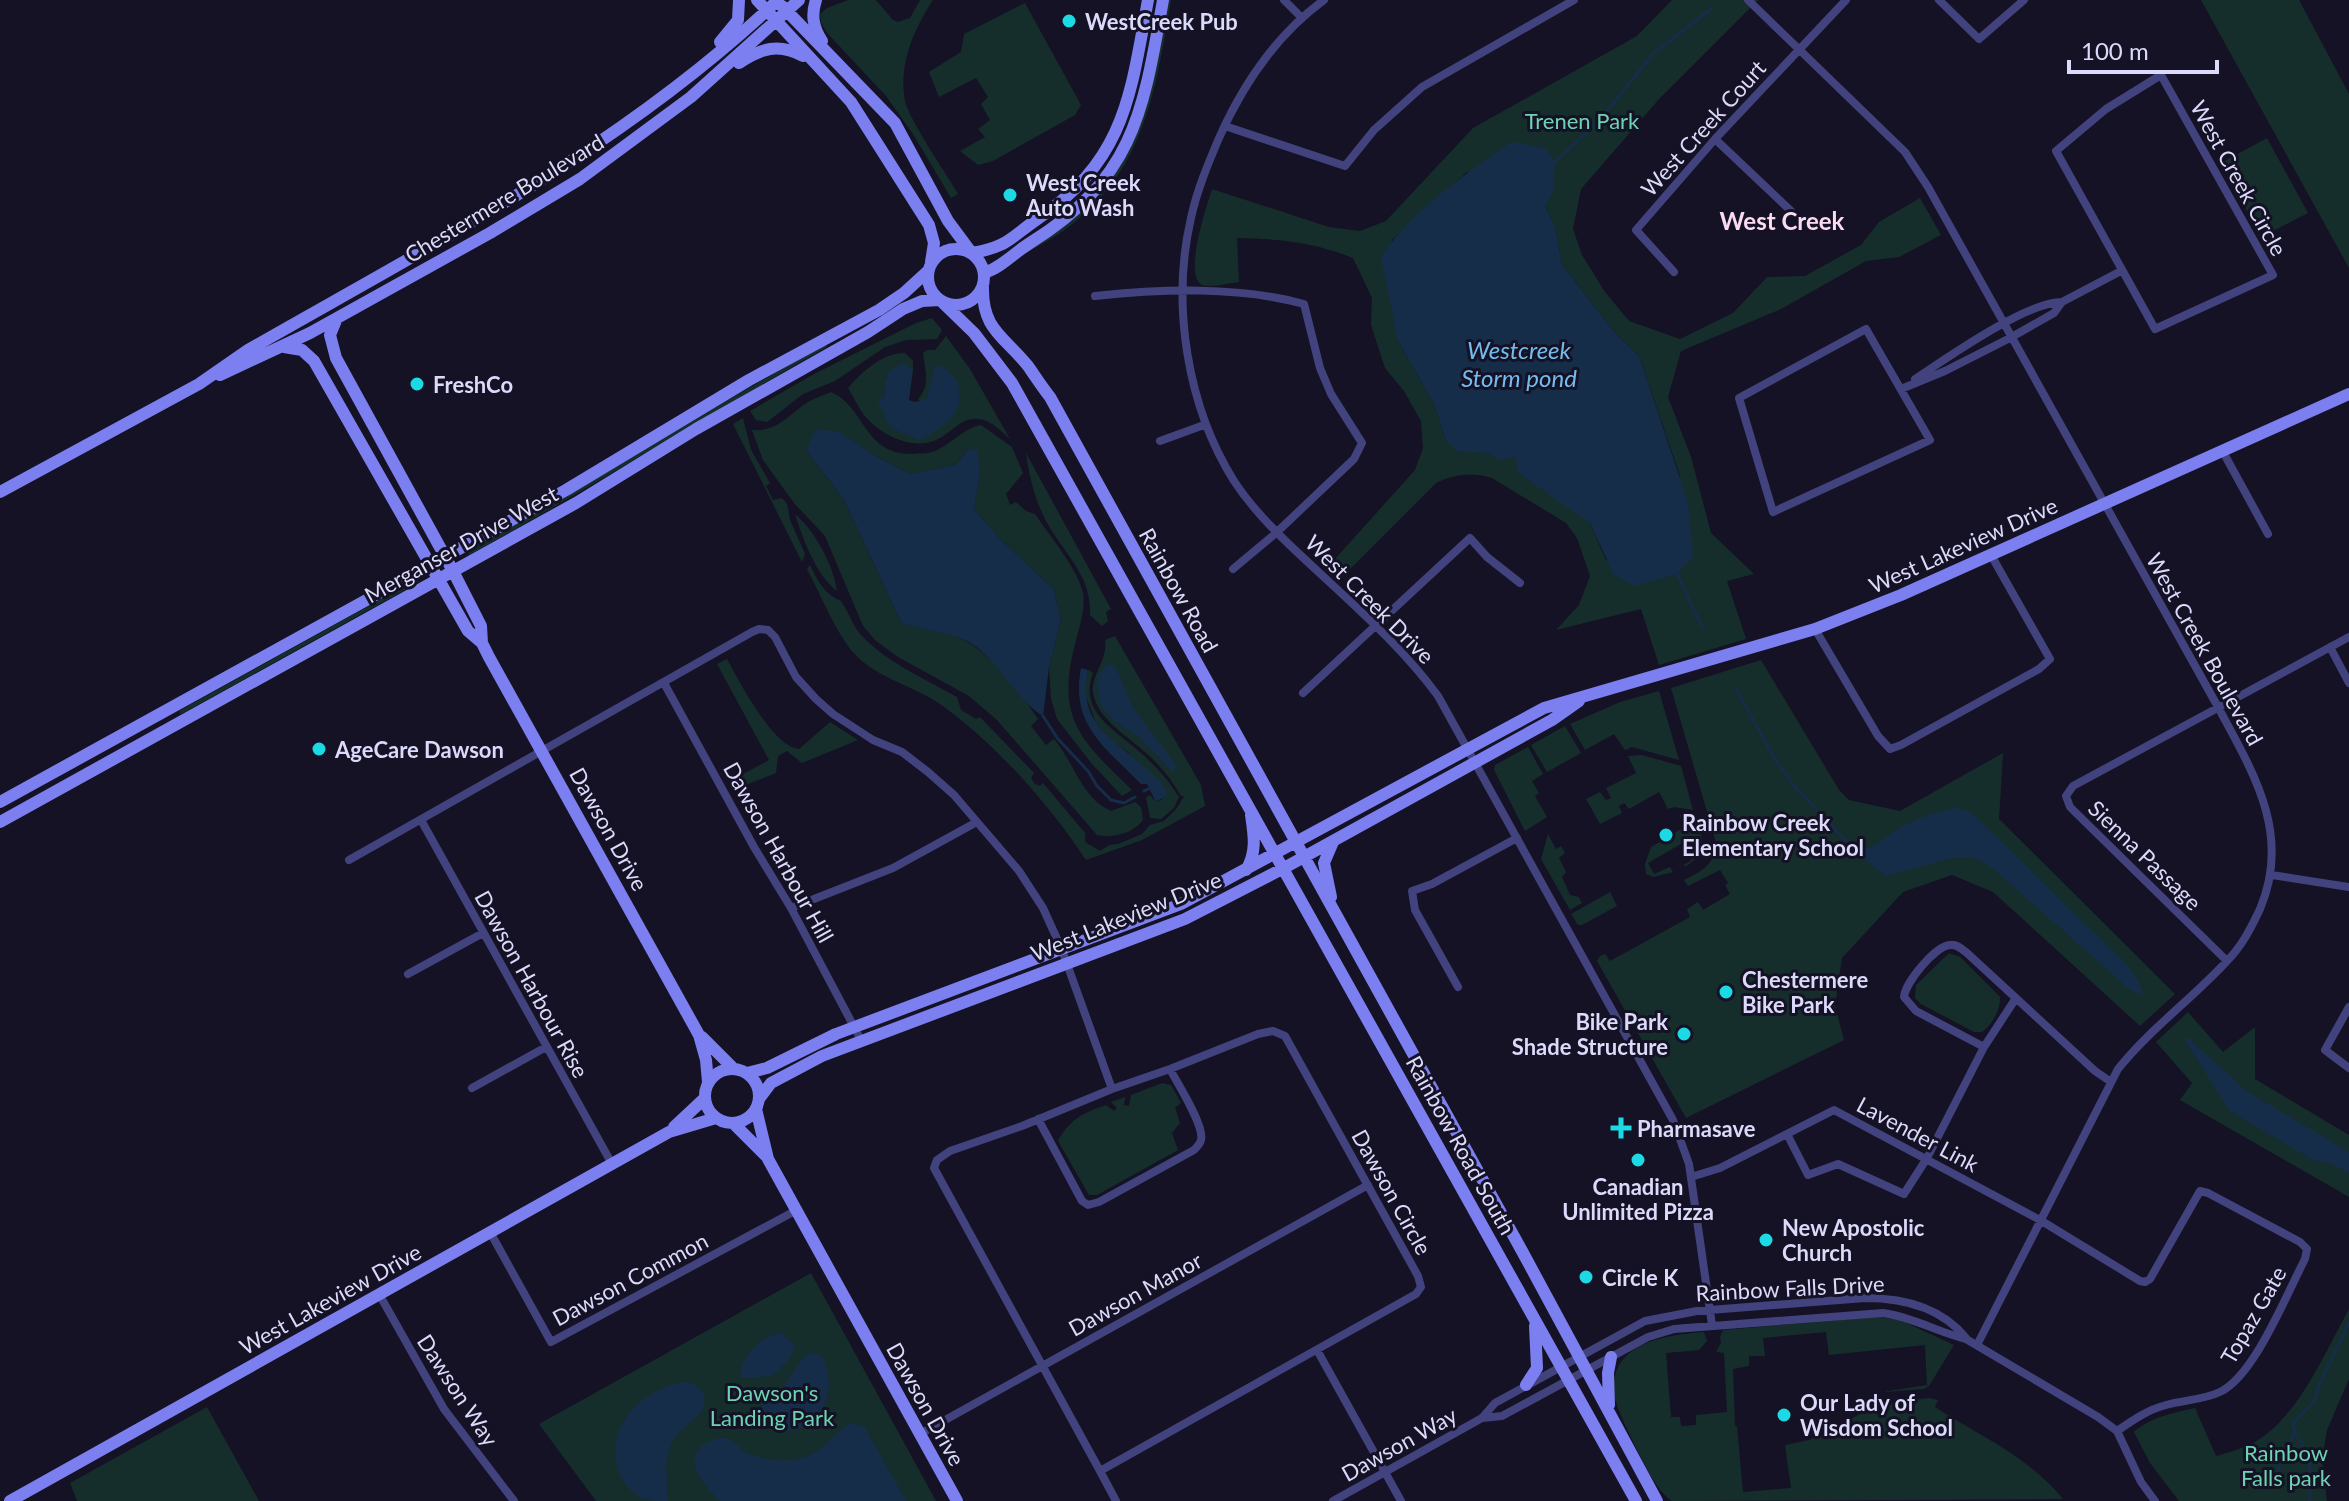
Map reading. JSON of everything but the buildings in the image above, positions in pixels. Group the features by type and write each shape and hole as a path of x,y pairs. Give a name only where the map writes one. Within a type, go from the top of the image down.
{"street":[{"path":"678,86 732,30 740,11 739,0"},
{"path":"757,0 859,112 926,218 933,237 929,288 940,301 962,305 974,299 983,287 984,273 979,259 948,221 895,123 778,0"},
{"name":"Chestermere Boulevard","path":"199,384 248,350 567,166 678,86 778,0"},
{"name":"Chestermere Boulevard","path":"0,492 199,384 284,347 531,210 612,156 691,97 799,0"},
{"path":"816,0 812,11 813,23 848,75"},
{"path":"1284,0 1301,17"},
{"name":"West Creek Drive","path":"1324,0 1301,17 1240,94 1202,178 1183,263 1183,292 1188,358 1204,425 1235,482 1276,533 1414,663 1438,696 1468,749 1673,1120 1691,1177 1712,1325"},
{"path":"1225,126 1345,166 1374,130 1422,87 1574,0"},
{"name":"West Creek Boulevard","path":"1748,0 1905,152 1928,187 2218,707 2263,799 2270,830 2272,875 2247,935 2227,961 2149,1032 2111,1082 1977,1345"},
{"name":"West Creek Court","path":"1674,272 1636,230 1715,139 1846,0"},
{"path":"1939,0 1979,39 2024,0"},
{"path":"930,267 944,251 952,248 971,252 1005,245 1065,199 1089,174 1118,130 1133,84 1147,2 1162,3 1145,97 1118,161 1099,187 1057,226 1012,254 994,270 984,273"},
{"path":"691,97 760,50 784,47 812,62"},
{"name":"West Creek Circle","path":"2161,75 2273,275 2155,329 2121,271 2056,151 2106,109 2161,75"},
{"path":"1118,130 1131,136"},
{"path":"1715,139 1791,211"},
{"name":"Merganser Drive West","path":"0,802 566,490 749,380 879,310 907,290 930,267"},
{"path":"1901,389 2010,338 2054,313 2062,302 2121,271"},
{"name":"Rainbow Road","path":"983,287 983,310 989,324 1027,365 1050,397 1337,919"},
{"path":"1095,296 1183,292 1246,294 1280,297 1304,304 1320,368 1331,394 1362,443 1354,459 1233,569"},
{"name":"Merganser Drive West","path":"0,822 576,503 696,429 903,309 922,301 940,301"},
{"name":"Rainbow Road","path":"940,301 974,333 1012,383 1250,808"},
{"path":"1901,389 1949,356 2003,325 2047,302 2062,302"},
{"name":"Dawson Drive","path":"337,318 330,335 333,350 481,626 482,643"},
{"path":"1866,329 1901,389 1930,440 1773,512 1739,398 1866,329"},
{"name":"Dawson Drive","path":"284,347 302,350 314,361 437,580 468,631 482,643 699,1035 708,1082"},
{"name":"West Lakeview Drive","path":"757,1104 766,1088 778,1079 861,1040 1064,957 1181,904 1544,708 1815,629 2348,397"},
{"path":"1160,441 1204,425"},
{"path":"2222,450 2268,534"},
{"path":"382,482 399,473"},
{"path":"1303,693 1470,538 1487,557 1520,583"},
{"path":"1815,629 1878,736 1890,749 1901,745 2039,669 2050,659 1991,555"},
{"path":"349,860 759,629 768,630 775,637 796,677 816,699 850,726 902,752 928,772 954,795 1031,887 1064,957 1112,1089"},
{"path":"2218,707 2349,637"},
{"path":"2330,647 2349,683"},
{"name":"Dawson Harbour Hill","path":"664,683 791,908 861,1040"},
{"name":"West Lakeview Drive","path":"747,1073 767,1068 817,1042 856,1027 1185,919 1552,720 1581,699"},
{"name":"Sienna Passage","path":"2218,707 2073,786 2066,796 2070,807 2227,961"},
{"path":"1246,870 1252,860 1254,845 1250,808"},
{"name":"Rainbow Road South","path":"1250,808 1534,1318 1571,1378 1636,1501"},
{"name":"Dawson Harbour Rise","path":"421,820 612,1164"},
{"path":"791,908 893,868 975,823"},
{"path":"1458,987 1415,910 1412,891 1432,884 1517,838"},
{"path":"1334,840 1324,863 1337,919"},
{"path":"2272,875 2349,887"},
{"name":"Rainbow Road South","path":"1337,919 1657,1501"},
{"path":"408,974 483,933"},
{"path":"1984,1047 1911,1007 1904,997 1905,986 1936,952 1952,945 1967,953 2095,1071 2111,1082"},
{"path":"1787,1134 1808,1175 1838,1164 1900,1193 1907,1191 1984,1047 2016,998"},
{"path":"2349,1007 2325,1050 2349,1068"},
{"name":"Dawson Circle","path":"1100,1471 1419,1291 1418,1276 1291,1045 1278,1032 1258,1034 950,1151 937,1160 934,1168 1116,1501"},
{"name":"Dawson Drive","path":"699,1035 733,1068"},
{"path":"472,1088 546,1047"},
{"path":"733,1068 747,1073 757,1084 757,1104 747,1119 733,1123 716,1118 705,1098 708,1082 719,1072 733,1068"},
{"path":"1038,1119 1083,1203 1091,1205 1099,1202 1194,1150 1199,1144 1202,1135 1199,1124 1170,1069"},
{"name":"West Lakeview Drive","path":"669,1132 705,1098"},
{"name":"Dawson Drive","path":"757,1104 768,1159 957,1501"},
{"name":"Lavender Link","path":"1691,1177 1720,1168 1834,1110 2040,1220"},
{"name":"West Lakeview Drive","path":"10,1501 669,1132 716,1118"},
{"name":"Dawson Drive","path":"733,1123 768,1159"},
{"name":"Dawson Manor","path":"920,1434 1368,1185"},
{"name":"Topaz Gate","path":"2040,1220 2145,1282 2153,1274 2200,1191 2300,1242 2307,1249 2305,1259 2252,1362 2234,1383 2208,1397 2162,1406 2141,1414 2117,1431"},
{"name":"Dawson Common","path":"490,1232 551,1342 795,1211"},
{"name":"Dawson Way","path":"379,1294 444,1409 514,1501"},
{"name":"Rainbow Falls Drive","path":"1563,1364 1645,1321 1676,1313 1865,1298 1892,1298 1935,1313 1954,1324 1966,1339"},
{"name":"Rainbow Falls Drive","path":"1571,1378 1648,1337 1674,1329 1883,1313 1923,1322 1944,1334 1966,1339 2071,1400 2117,1431"},
{"path":"1526,1385 1534,1375 1538,1361 1534,1318"},
{"path":"1317,1350 1401,1501"},
{"path":"1609,1412 1607,1386 1611,1357"},
{"name":"Dawson Way","path":"1333,1501 1482,1418 1495,1403 1563,1364"},
{"name":"Dawson Way","path":"1482,1418 1502,1416 1571,1378"},
{"path":"2117,1431 2141,1482 2155,1501"}],"green space":[{"path":"848,0 876,0 898,22 910,18 920,0 933,0 909,48 903,88 913,120 958,194 951,198 886,96 821,23 820,14 827,8"},
{"path":"1168,0 1171,0 1153,94 1132,151 1116,178 1071,225 1013,260 1074,219 1098,196 1131,147 1151,91"},
{"name":"Trenen Park","path":"1672,0 1758,0 1660,98 1581,189 1573,229 1582,255 1605,292 1629,321 1680,339 1733,313 1767,277 1805,276 1861,245 1879,222 1920,198 1941,235 1899,257 1866,261 1781,309 1681,351 1668,397 1691,457 1711,533 1754,574 1727,581 1746,639 1659,665 1641,609 1556,630 1579,605 1590,576 1577,538 1566,523 1492,478 1464,475 1436,483 1341,578 1327,568 1415,470 1423,448 1421,421 1404,391 1385,368 1371,325 1372,298 1353,258 1296,242 1237,238 1239,282 1202,285 1195,268 1198,240 1212,189 1329,227 1360,231 1386,221 1473,128 1637,36","holes":["1467,172 1553,190 1545,206 1555,226 1562,265 1616,334 1639,356 1680,476 1606,560 1590,523 1516,457 1498,459 1446,441 1434,404 1398,341 1392,240"]},
{"path":"2201,0 2299,0 2349,94 2349,268"},
{"path":"1025,3 1081,105 1075,115 993,161 978,165 960,151 985,137 978,129 990,120 981,104 988,97 976,78 939,97 929,72 961,52 964,34"},
{"path":"2267,138 2308,213 2261,237 2221,163"},
{"path":"932,318 942,330 937,339 906,340 885,347 835,381 803,394 767,422 756,420 750,411 814,374"},
{"path":"946,336 970,369 1010,439 988,422 972,419 936,440 906,442 878,428 860,409 848,388 881,360 905,353 913,361 913,370 887,375 884,398 878,400 891,427 919,439 931,385 927,398 918,399 926,383 923,353 935,350"},
{"path":"825,344 827,347 469,555 467,551"},
{"path":"831,392 851,408 874,439 897,452 932,452 981,425 1012,447 1023,473 1006,494 1010,505 1016,502 1035,514 1069,563 1083,593 1081,620 1069,673 1072,712 1087,743 1132,790 1122,796 1057,719 1051,699 1049,667 1061,619 1053,588 1002,541 974,509 980,472 969,449 955,465 910,474 874,455 806,450 844,500 901,622 955,636 979,650 1012,683 1038,719 1031,726 1046,745 1054,739 1092,797 1111,811 1135,802 1141,807 1143,820 1134,829 1110,836 1097,835 997,720 969,696 898,657 876,641 863,626 825,536 794,503 763,460 752,430 776,425 808,402"},
{"path":"743,418 751,450 770,483 766,486 773,500 782,498 787,504 790,520 805,554 802,562 733,424"},
{"path":"1026,453 1111,609 1106,612 1108,621 1102,626 1090,615 1081,576 1041,511"},
{"path":"795,514 810,530 822,550 837,591 817,566"},
{"path":"810,565 826,591 841,601 860,634 870,644 893,661 957,697 961,710 976,719 980,717 1034,773 1031,778 1035,784 1040,786 1043,783 1085,833 1085,842 1100,851 1142,834 1150,825 1164,821 1184,796 1156,763 1107,719 1096,703 1094,680 1104,655 1105,640 1115,636 1201,785 1205,806 1142,840 1086,860 1038,796 981,737 940,704 881,674 851,650 807,569"},
{"path":"418,579 419,582 181,714 179,711"},
{"path":"727,659 758,712 778,737 789,745 799,749 830,722 858,740 802,763 787,751 778,756 776,773 735,789 730,781 769,760 717,664"},
{"path":"1761,660 1839,790 1849,800 1900,811 2003,753 1999,819 2175,994 2140,1026 1993,892 1952,875 1903,892 1842,958 1835,1006 1844,1040 1686,1118 1597,961 1605,954 1610,961 1690,917 1687,909 1698,902 1703,910 1730,894 1720,870 1688,886 1684,880 1705,867 1717,846 1671,688"},
{"path":"1088,670 1093,673 1090,687 1095,710 1157,768 1179,797 1174,808 1161,819 1150,818 1146,797 1150,795 1156,802 1162,800 1129,753 1111,740 1096,723 1084,691"},
{"path":"1659,691 1679,760 1632,747 1625,750 1614,734 1585,750 1570,724 1620,702"},
{"path":"1565,726 1581,753 1547,772 1531,745"},
{"path":"1528,747 1543,774 1532,781 1539,793 1535,796 1547,817 1525,831 1494,770 1495,765"},
{"path":"1642,755 1681,766 1693,810 1668,809 1659,792 1629,809 1624,803 1619,806 1622,813 1600,824 1586,799 1600,792 1606,800 1611,798 1606,788 1636,773 1628,756"},
{"path":"1680,815 1695,815 1702,838 1699,855 1686,866 1683,865 1691,861 1693,853 1686,841 1648,863 1654,874 1670,867 1673,872 1653,877 1646,874 1645,864 1651,847 1683,828"},
{"path":"1548,834 1556,849 1561,846 1565,853 1559,858 1566,872 1562,877 1570,895 1579,897 1582,903 1570,910 1541,859"},
{"path":"1610,892 1617,906 1578,925 1571,914"},
{"path":"1949,953 1960,957 2000,997 1995,1016 1982,1032 1974,1032 1915,998 1916,985"},
{"path":"2188,1012 2223,1052 2255,1027 2255,1079 2349,1135 2349,1197 2180,1100 2192,1083 2156,1042"},
{"path":"1162,1083 1171,1085 1181,1103 1175,1108 1180,1123 1172,1133 1178,1150 1097,1195 1089,1195 1058,1141 1063,1133 1084,1114 1106,1105 1114,1111 1117,1108 1111,1102 1125,1097 1124,1105 1129,1106 1131,1095"},
{"name":"Dawson's Landing Park","path":"811,1273 936,1501 596,1501 539,1424"},
{"name":"Rainbow Falls park","path":"2349,1309 2349,1379 2327,1430 2322,1459 2327,1501 2179,1501 2150,1463 2134,1432 2155,1419 2195,1408 2216,1456 2251,1444 2267,1433 2296,1403"},
{"name":"Our Lady of Wisdom School","path":"1877,1317 1900,1320 1954,1345 1929,1386 1882,1392 1927,1385 1925,1345 1829,1355 1826,1332 1763,1338 1765,1356 1749,1356 1749,1366 1733,1369 1735,1426 1743,1492 1791,1488 1785,1445 1809,1440 1880,1404 1929,1398 1938,1400 1935,1407 2034,1470 2063,1499 1672,1501 1660,1489 1634,1444 1615,1397 1615,1375 1630,1352 1657,1340 1704,1332 1707,1341 1699,1350 1666,1353 1671,1417 1680,1417 1681,1426 1696,1425 1696,1415 1727,1412 1724,1353 1716,1352 1723,1330"},
{"path":"207,1407 259,1501 77,1501 70,1483"}],"water":[{"name":"Westcreek Storm pond","path":"1511,142 1545,148 1555,162 1553,191 1545,206 1555,226 1562,265 1616,334 1639,356 1688,502 1693,556 1677,574 1635,586 1614,575 1590,523 1517,472 1516,457 1498,460 1488,453 1458,451 1446,441 1434,404 1398,341 1381,257 1423,209"},
{"path":"904,363 913,370 909,400 915,402 927,398 934,369 938,365 953,376 959,391 957,407 947,423 919,440 890,427 877,399 884,398 889,372"},
{"path":"816,429 840,432 910,474 955,465 969,449 977,450 980,472 974,509 1002,541 1053,588 1061,619 1049,667 1043,716 972,644 955,636 901,622 844,500 806,450"},
{"path":"1112,664 1135,710 1177,767 1172,771 1140,738 1113,720 1100,704 1097,680 1104,667"},
{"path":"1081,668 1088,670 1086,690 1094,720 1103,732 1164,786 1167,795 1156,802 1147,784 1141,784 1093,734 1081,705"},
{"path":"1956,808 1975,816 2125,963 2145,996 2129,989 1989,865 1971,857 1956,857 1886,876 1853,850 1875,845 1920,818"},
{"path":"2188,1038 2248,1092 2349,1152 2349,1173 2313,1160 2230,1111 2184,1039"},
{"path":"780,1332 795,1345 786,1362 771,1376 740,1378 741,1369 752,1349"},
{"path":"812,1352 822,1356 828,1374 828,1391 823,1407 814,1419 802,1428 787,1431 771,1427 755,1416 787,1383 803,1359"},
{"path":"688,1382 702,1391 704,1407 672,1442 667,1464 663,1467 667,1473 668,1501 644,1499 629,1488 619,1472 615,1456 622,1425 643,1400 672,1385"},
{"path":"849,1423 864,1426 906,1501 720,1501 703,1481 695,1465 698,1450 723,1438 761,1458 780,1461 802,1458 818,1451"}],"waterway":[{"path":"1555,162 1598,122 1653,54 1712,8"},
{"path":"1677,574 1702,627"},
{"path":"1736,689 1775,759 1795,787 1861,857"},
{"path":"1043,716 1058,739 1111,800 1124,803 1135,797"},
{"path":"1144,791 1150,788"},
{"path":"2310,1501 2309,1460 2293,1423 2314,1402 2349,1323"},
{"path":"2278,1470 2294,1433"}],"place":[{"name":"WestCreek Pub","path":"1069,21"},
{"name":"West Creek Auto Wash","path":"1010,195"},
{"name":"FreshCo","path":"417,384"},
{"name":"AgeCare Dawson","path":"319,749"},
{"name":"Rainbow Creek Elementary School","path":"1666,835"},
{"name":"Chestermere Bike Park","path":"1726,992"},
{"name":"Bike Park Shade Structure","path":"1684,1034"},
{"name":"Pharmasave","path":"1621,1128"},
{"name":"Canadian Unlimited Pizza","path":"1638,1160"},
{"name":"New Apostolic Church","path":"1766,1240"},
{"name":"Circle K","path":"1586,1277"},
{"name":"Our Lady of Wisdom School","path":"1784,1415"}],"district":[{"name":"West Creek","path":"1782,220"}]}
